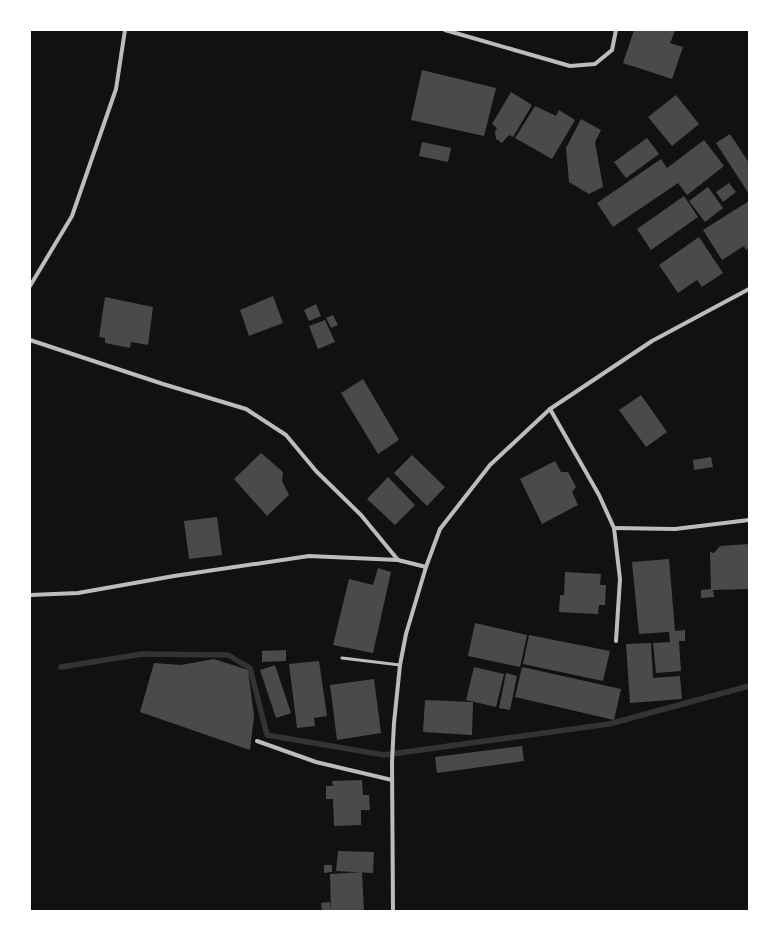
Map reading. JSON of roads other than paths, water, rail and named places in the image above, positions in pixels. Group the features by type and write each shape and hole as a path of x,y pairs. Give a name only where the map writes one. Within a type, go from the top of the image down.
{"street":[{"path":"30,286 72,216 116,89 125,30"},
{"path":"445,30 570,66 595,64 612,50 616,30"},
{"path":"393,911 392,780 394,723 400,665 406,634 426,567 440,529 490,465 550,409 652,341 749,289"},
{"path":"30,340 163,384 246,409 286,435 316,471 360,515 398,560"},
{"path":"550,409 599,495 614,528 620,579 616,641"},
{"path":"614,528 675,529 749,520"},
{"path":"30,594 78,593 174,576 309,556 398,560 426,567"},
{"path":"257,741 316,762 392,780"}],"lane":[{"path":"342,658 400,665"}],"waterway":[{"path":"61,667 142,654 228,655 250,668 267,735 384,755 609,724 749,686"}]}
